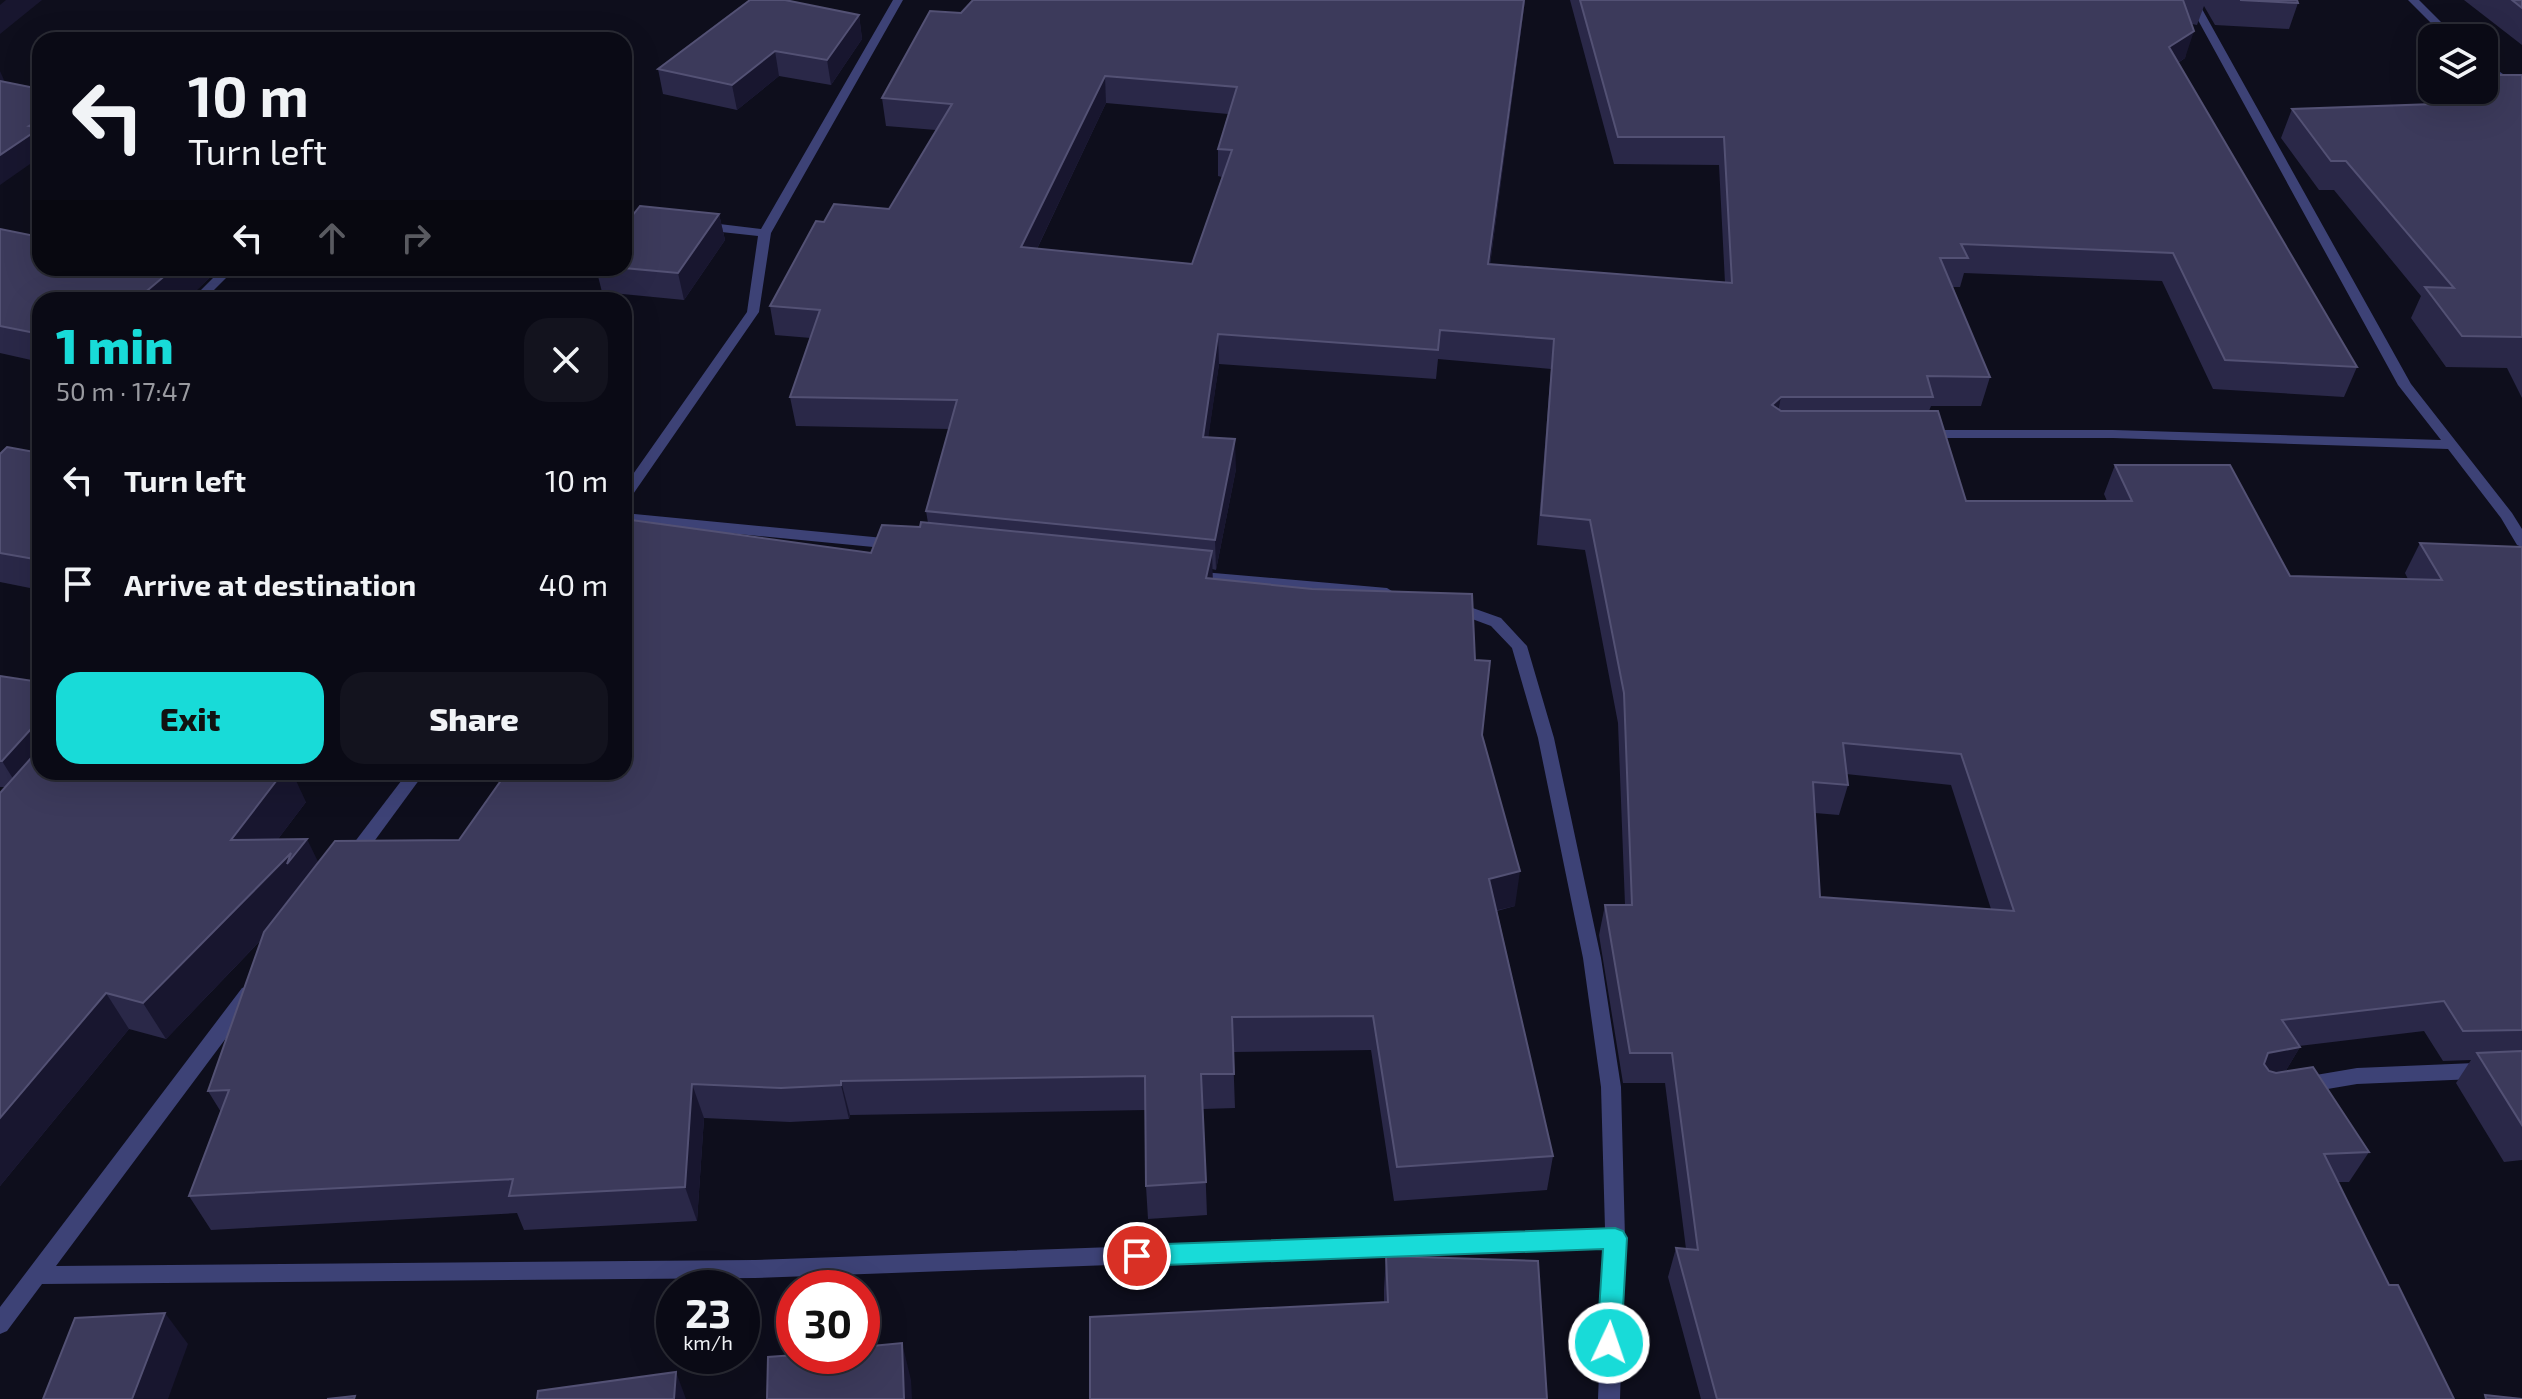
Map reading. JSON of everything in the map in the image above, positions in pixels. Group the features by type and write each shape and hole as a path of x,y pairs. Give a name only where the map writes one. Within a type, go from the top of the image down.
{"street":[{"path":"632,486 753,312 765,233 898,0"},
{"path":"2192,0 2405,385 2507,516 2522,542"},
{"path":"2413,0 2438,24"},
{"path":"2498,74 2522,92"},
{"path":"632,218 671,222"},
{"path":"687,224 765,233"},
{"path":"205,292 222,276"},
{"path":"1913,434 2113,434 2451,445"},
{"path":"632,519 917,547"},
{"path":"1178,574 1405,595"},
{"path":"1435,599 1496,622 1519,646 1546,738 1592,958 1611,1087 1615,1238 1609,1399"},
{"path":"341,873 411,780"},
{"path":"0,1324 265,973"},
{"path":"2287,1087 2357,1076 2522,1069"},
{"path":"37,1275 755,1269 1615,1238"}],"building":[{"path":"750,0 785,0 859,15 827,60 775,51 732,85 658,69"},
{"path":"973,0 1524,0 1488,264 1732,283 1724,137 1618,137 1580,0 2183,0 2194,31 2169,47 2357,367 2225,360 2173,253 1961,244 1968,258 1940,258 1990,377 1927,376 1933,397 1781,397 1772,405 1781,411 1938,411 1966,501 2132,501 2115,465 2230,465 2290,576 2442,580 2420,543 2522,547 2522,1030 2463,1031 2444,1001 2282,1020 2300,1047 2268,1053 2264,1064 2269,1071 2276,1073 2313,1067 2369,1152 2324,1154 2389,1285 2398,1285 2454,1399 1717,1399 1676,1248 1698,1250 1672,1053 1630,1053 1605,905 1632,905 1624,693 1590,520 1541,515 1554,339 1440,330 1438,350 1218,334 1203,437 1235,439 1215,540 926,511 957,400 790,397 820,310 770,306 816,221 824,222 834,204 889,209 952,104 882,98 930,11 961,13","holes":["1105,76 1237,87 1218,149 1232,150 1192,264 1021,247","1843,743 1961,754 2014,911 1820,897 1813,782 1848,785"]},
{"path":"2240,0 2297,0 2298,3"},
{"path":"2498,75 2522,75 2522,337 2462,336 2425,287 2454,288 2346,161 2331,161 2292,109 2498,104"},
{"path":"0,81 32,87 32,124 29,126 32,127 32,133 0,155"},
{"path":"640,206 719,214 678,273 632,269 632,216"},
{"path":"0,229 32,235 32,276 164,276 146,292 32,292 32,332 0,326"},
{"path":"7,447 32,452 32,559 0,553 0,454"},
{"path":"632,520 871,553 882,525 920,527 921,522 1212,551 1206,578 1312,589 1472,594 1475,660 1490,661 1482,735 1520,871 1489,879 1553,1156 1397,1167 1373,1016 1232,1017 1234,1074 1201,1074 1206,1182 1146,1186 1145,1076 841,1081 841,1085 781,1088 692,1084 685,1187 509,1196 513,1179 189,1196 229,1090 208,1091 264,932 335,841 459,840 501,780 632,780"},
{"path":"0,676 32,681 32,728 0,761"},
{"path":"32,757 32,780 277,780 231,840 307,839 287,864 291,853 143,1003 106,993 0,1118 0,793"},
{"path":"2522,1051 2522,1125 2477,1053"},
{"path":"1386,1256 1538,1261 1547,1399 1090,1399 1090,1317 1388,1302"},
{"path":"165,1313 132,1399 43,1399 75,1318"},
{"path":"902,1343 904,1399 767,1399 768,1357 776,1356 776,1374 880,1374 880,1345"},
{"path":"676,1374 674,1399 537,1399 538,1391"},
{"path":"2485,1395 2522,1399 2486,1399"},
{"path":"355,1396 354,1399 327,1399"}],"route":[{"path":"1137,1256 1615,1238 1609,1343"}]}
